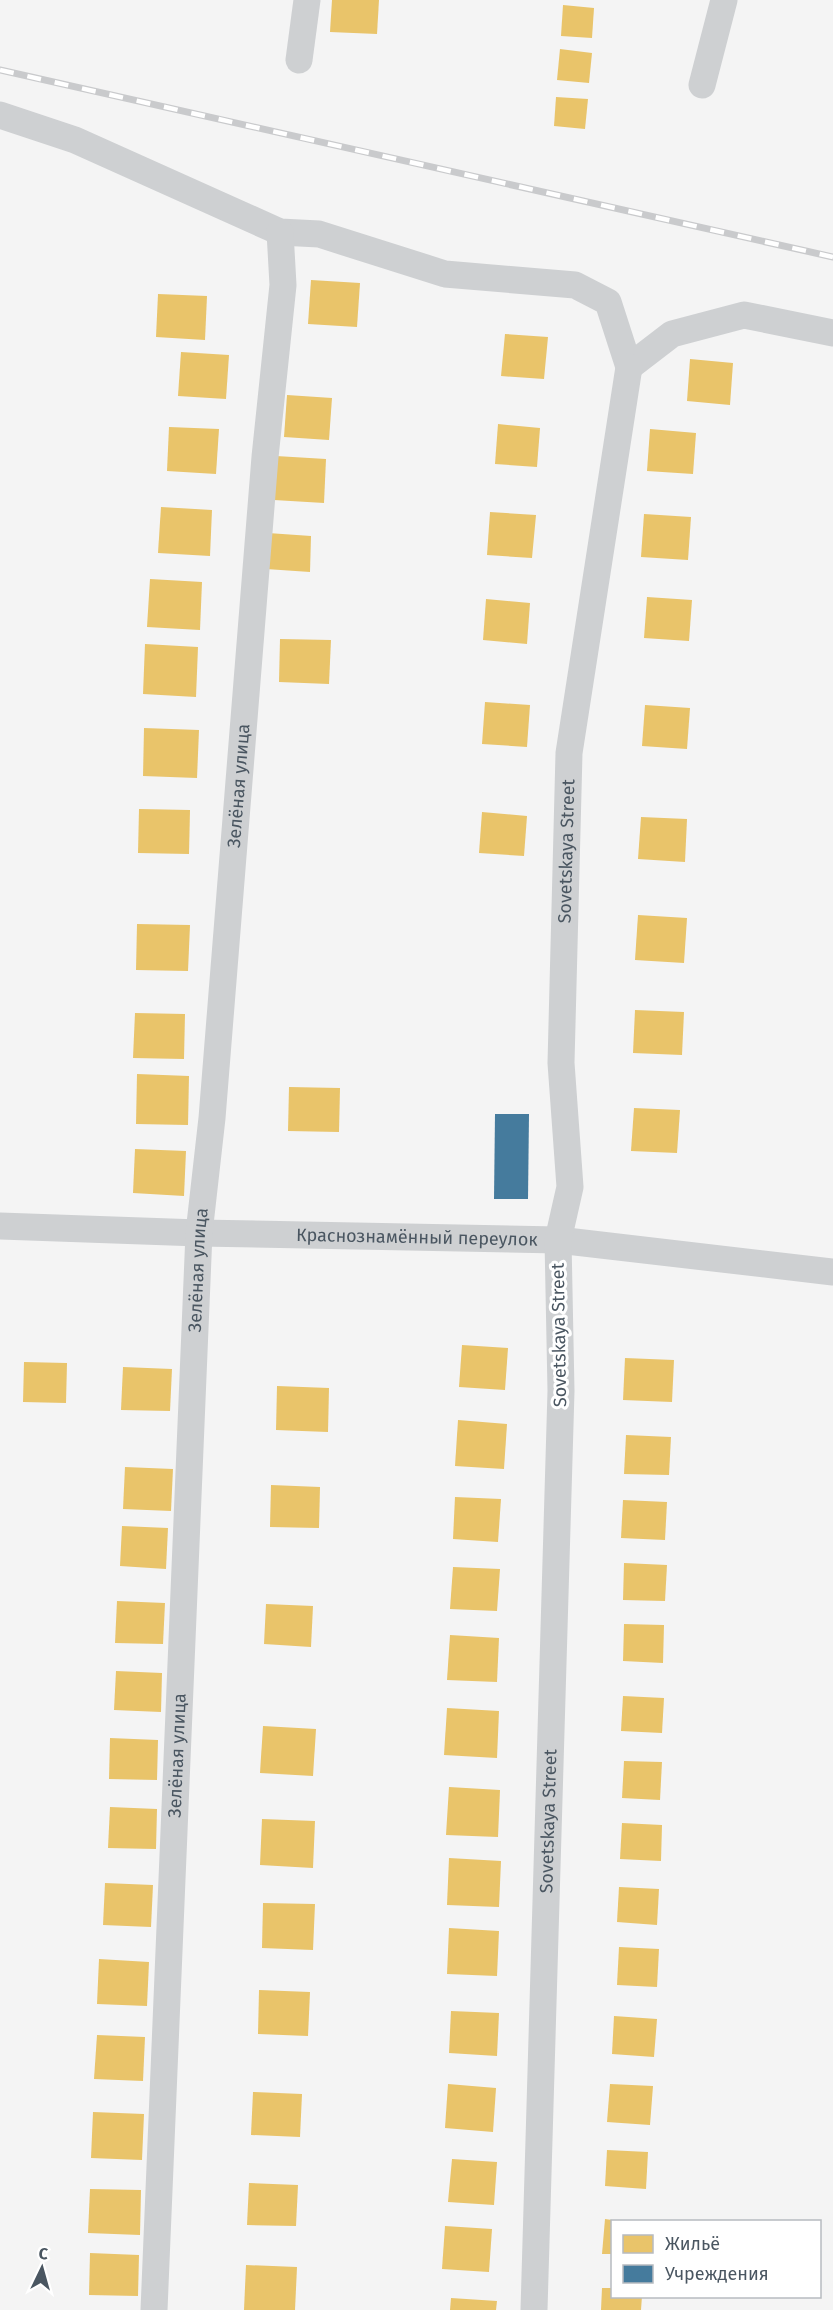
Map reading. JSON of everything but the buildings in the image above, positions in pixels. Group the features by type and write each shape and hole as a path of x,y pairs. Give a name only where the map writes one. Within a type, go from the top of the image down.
{"street":[{"path":"299,60 308,0"},
{"path":"702,85 724,0"},
{"path":"0,115 75,140 280,232 319,234 445,274 575,285 608,302 629,367 672,334 744,315 833,333"},
{"name":"Зелёная улица","path":"154,2310 199,1233 212,1118 265,457 283,285 280,232"},
{"name":"Sovetskaya Street","path":"534,2310 561,1391 558,1240 570,1187 561,1063 569,753 629,367"},
{"name":"Краснознамённый переулок","path":"0,1226 199,1233 558,1240 833,1272"}],"railway":[{"path":"0,70 833,257"}]}
